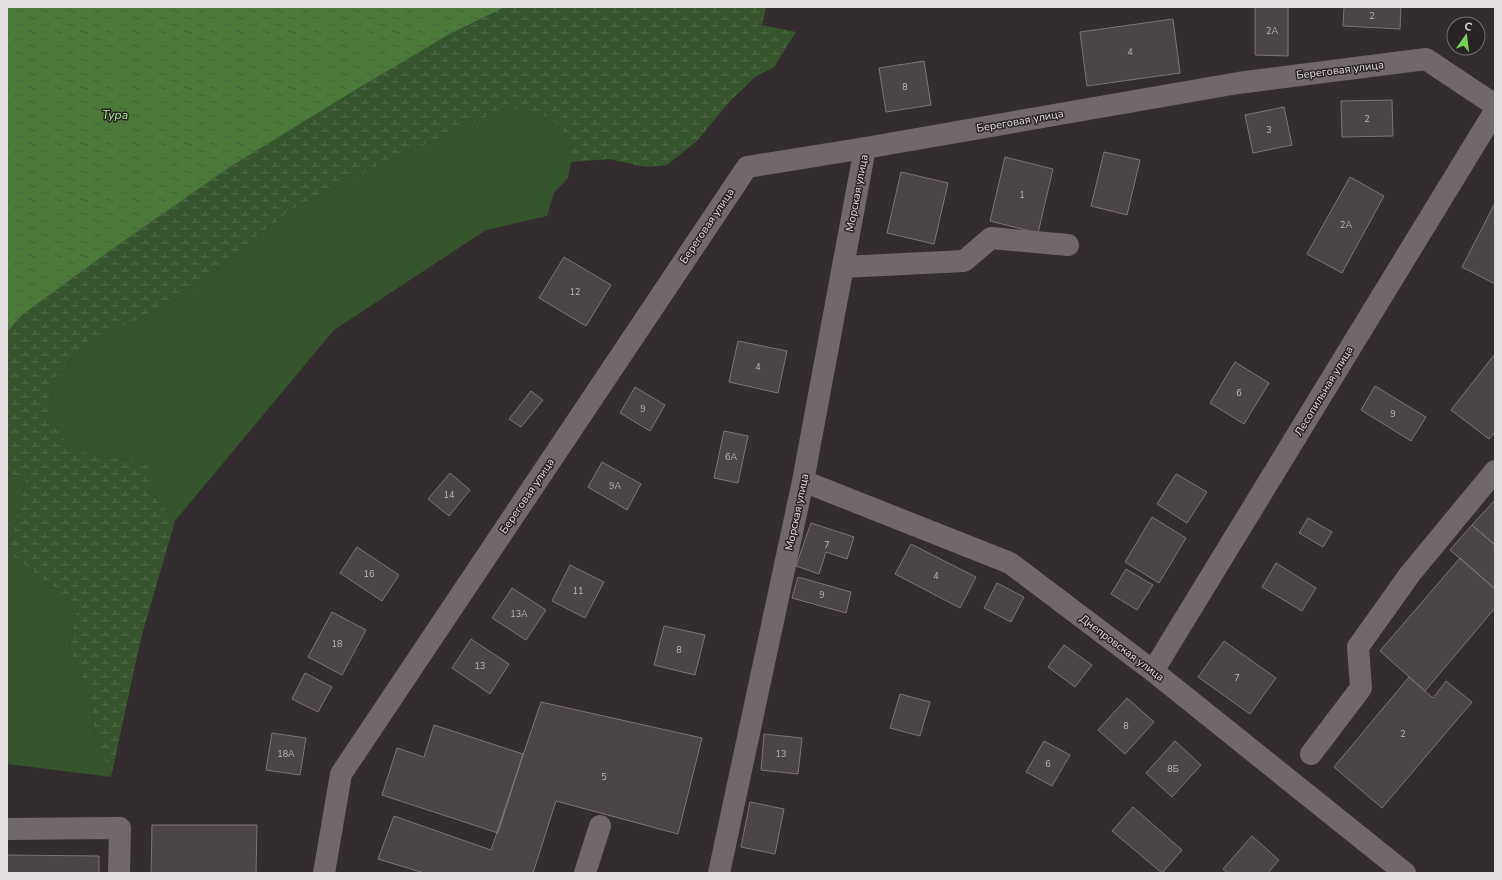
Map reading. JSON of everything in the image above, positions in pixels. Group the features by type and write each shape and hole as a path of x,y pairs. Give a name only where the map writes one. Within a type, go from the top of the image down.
{"street":[{"name":"Береговая улица","path":"325,873 341,774 747,167 1238,83 1426,59 1495,105"},
{"name":"Лесопильная улица","path":"1153,671 1495,111"},
{"name":"Морская улица","path":"719,873 803,481 865,148"},
{"path":"843,267 964,261 991,238 1068,245"},
{"path":"1311,754 1360,688 1358,647 1410,574 1495,471"},
{"name":"Днепровская улица","path":"803,481 1010,563 1153,671 1405,873"},
{"path":"585,873 600,826"},
{"path":"7,829 120,828 119,873"}],"green space":[{"path":"505,7 766,7 762,25 796,32 774,67 755,77 730,101 696,142 667,165 645,167 609,159 571,162 570,140 552,118 505,107 469,125 375,167 292,209 236,253 196,289 135,321 86,343 53,380 49,415 67,444 92,456 130,459 151,467 150,491 175,521 141,638 111,777 95,733 90,695 69,648 78,605 9,552 26,478 7,473 7,332 22,315 114,248 230,167 448,35"},
{"path":"505,107 552,118 570,140 571,162 568,178 554,193 547,216 486,230 334,330 175,521 150,491 130,459 92,456 67,444 49,415 53,380 86,343 135,321 196,289 236,253 292,209 375,167 469,125"},
{"path":"7,473 26,478 9,552 78,605 69,648 90,695 95,733 111,777 7,764"}],"water":[{"name":"Тура","path":"7,7 505,7 448,35 230,167 114,248 22,315 7,332"}],"building":[{"path":"1255,7 1288,7 1288,56 1255,55"},
{"path":"1344,7 1401,7 1400,29 1343,26"},
{"path":"1173,19 1180,73 1087,86 1080,32"},
{"path":"924,61 931,105 886,112 879,68"},
{"path":"1392,100 1393,136 1342,137 1341,101"},
{"path":"1284,107 1292,145 1253,153 1245,115"},
{"path":"1104,152 1140,160 1127,215 1091,206"},
{"path":"1005,157 1053,169 1038,233 990,221"},
{"path":"901,172 948,183 934,244 887,233"},
{"path":"1350,177 1384,196 1342,273 1307,254"},
{"path":"1495,203 1495,284 1462,267"},
{"path":"564,257 611,285 586,326 539,298"},
{"path":"738,341 787,351 778,393 729,382"},
{"path":"1495,354 1495,432 1489,439 1451,410"},
{"path":"1235,362 1269,383 1244,424 1210,403"},
{"path":"1375,386 1426,417 1411,441 1361,410"},
{"path":"635,387 665,405 650,431 620,413"},
{"path":"531,391 543,400 521,427 509,419"},
{"path":"724,431 748,436 738,483 714,478"},
{"path":"602,462 641,484 627,510 588,487"},
{"path":"450,473 470,490 449,516 428,499"},
{"path":"1176,474 1207,492 1187,523 1157,504"},
{"path":"1495,500 1495,545 1472,525"},
{"path":"1152,517 1186,538 1159,583 1125,562"},
{"path":"1308,518 1332,532 1323,547 1299,533"},
{"path":"811,523 854,537 847,559 826,552 819,574 796,566"},
{"path":"1472,525 1495,545 1495,589 1450,550"},
{"path":"911,544 976,577 960,608 895,574"},
{"path":"357,547 399,575 382,601 340,573"},
{"path":"1460,558 1495,589 1495,608 1425,691 1380,651"},
{"path":"1276,563 1316,588 1302,611 1262,587"},
{"path":"570,565 604,582 585,618 552,601"},
{"path":"1126,569 1153,585 1137,610 1111,594"},
{"path":"798,577 851,592 846,613 792,598"},
{"path":"997,583 1024,597 1011,622 984,608"},
{"path":"512,588 546,610 526,640 492,618"},
{"path":"332,612 366,630 342,675 308,657"},
{"path":"664,626 705,635 695,675 654,665"},
{"path":"471,639 509,664 490,694 452,668"},
{"path":"1224,641 1276,678 1250,714 1198,677"},
{"path":"1064,645 1092,665 1075,687 1048,667"},
{"path":"305,673 332,687 318,712 292,699"},
{"path":"1409,677 1433,698 1446,681 1472,702 1382,808 1334,767"},
{"path":"900,694 930,702 920,736 890,728"},
{"path":"1127,698 1154,722 1125,754 1098,730"},
{"path":"541,702 702,738 678,834 556,801 533,873 424,873 378,859 394,816 491,850"},
{"path":"434,725 523,754 498,833 382,795 397,748 424,757"},
{"path":"272,733 306,738 300,775 266,770"},
{"path":"764,734 802,738 798,774 761,770"},
{"path":"1044,741 1070,755 1052,786 1026,772"},
{"path":"1175,741 1201,765 1172,797 1146,773"},
{"path":"750,802 784,809 775,854 741,847"},
{"path":"1133,807 1182,850 1162,873 1112,831"},
{"path":"152,825 257,825 256,873 151,873"},
{"path":"1252,836 1279,860 1268,873 1228,873 1223,869"},
{"path":"7,855 99,856 99,873 7,873"}]}
